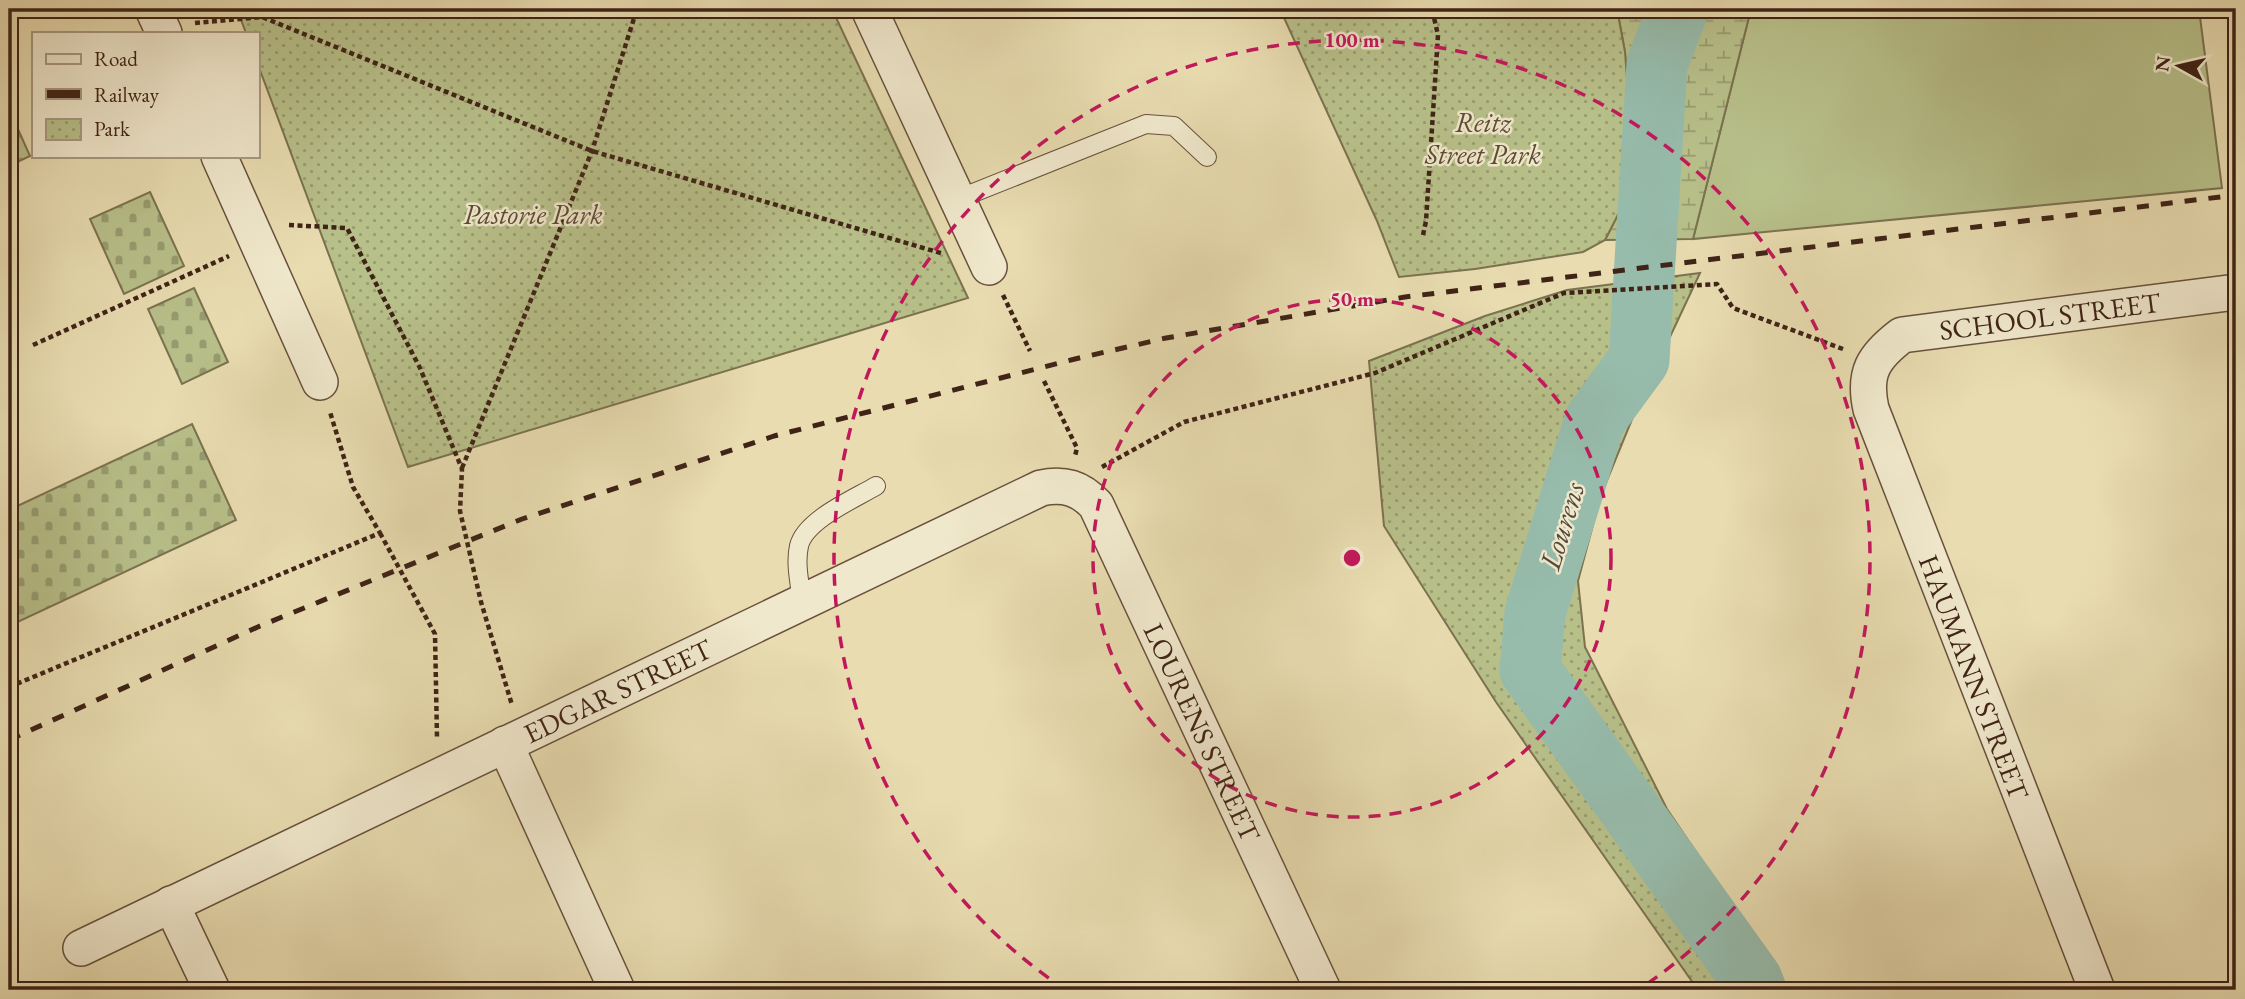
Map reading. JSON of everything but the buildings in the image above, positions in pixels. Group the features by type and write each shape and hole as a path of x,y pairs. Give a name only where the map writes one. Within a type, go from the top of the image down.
{"street":[{"path":"869,9 989,267"},
{"path":"220,158 320,382"},
{"name":"SCHOOL STREET","path":"1875,361 1885,348 1902,335 2236,292"},
{"name":"HAUMANN STREET","path":"1875,361 1868,376 1867,390 1871,410 2096,990"},
{"name":"EDGAR STREET","path":"81,948 1041,488 1067,486"},
{"name":"LOURENS STREET","path":"1067,486 1088,496 1096,505 1323,990"},
{"path":"513,740 617,990"},
{"path":"171,904 212,990"}],"lane":[{"path":"958,199 1146,124 1174,126 1207,157"},
{"path":"802,602 797,558 800,543 809,529 825,515 876,486"}],"path":[{"path":"513,740 460,511 462,468 592,151 637,9"},
{"path":"1423,234 1438,35 1432,9"},
{"path":"159,23 262,17 592,151 989,267"},
{"path":"33,345 254,233 347,228 420,368 462,468"},
{"path":"1067,486 1184,422 1375,373 1564,293 1717,284 1733,308 1875,361"},
{"path":"1016,323 1030,351"},
{"path":"1044,381 1077,448 1067,486"},
{"path":"320,382 353,486 435,634 438,776"},
{"path":"9,687 380,533"}],"green space":[{"name":"Pastorie Park","path":"237,9 832,9 968,298 408,467 259,67 259,32 246,32"},
{"name":"Reitz Street Park","path":"1280,9 1617,9 1625,52 1631,130 1625,201 1605,240 1583,252 1475,269 1399,277 1377,221"},
{"path":"1617,9 1751,9 1693,239 1605,240 1625,201 1631,130 1625,52"},
{"path":"1751,9 2199,9 2222,188 1693,239"},
{"path":"9,109 30,156 9,166"},
{"path":"150,192 184,266 124,294 90,219"},
{"path":"1700,273 1637,407 1601,495 1578,581 1585,647 1667,809 1749,930 1779,990 1698,990 1496,702 1384,526 1369,361 1485,316 1567,290"},
{"path":"194,288 228,362 182,384 148,309"},
{"path":"192,424 236,520 9,626 9,510"}],"waterway":[{"name":"Lourens","path":"1678,9 1657,64 1639,360 1595,420 1535,613 1530,670 1752,980 1756,990"}],"railway":[{"path":"9,740 260,626 522,519 774,436 1075,359 1166,338 1405,297 2236,195"}]}
